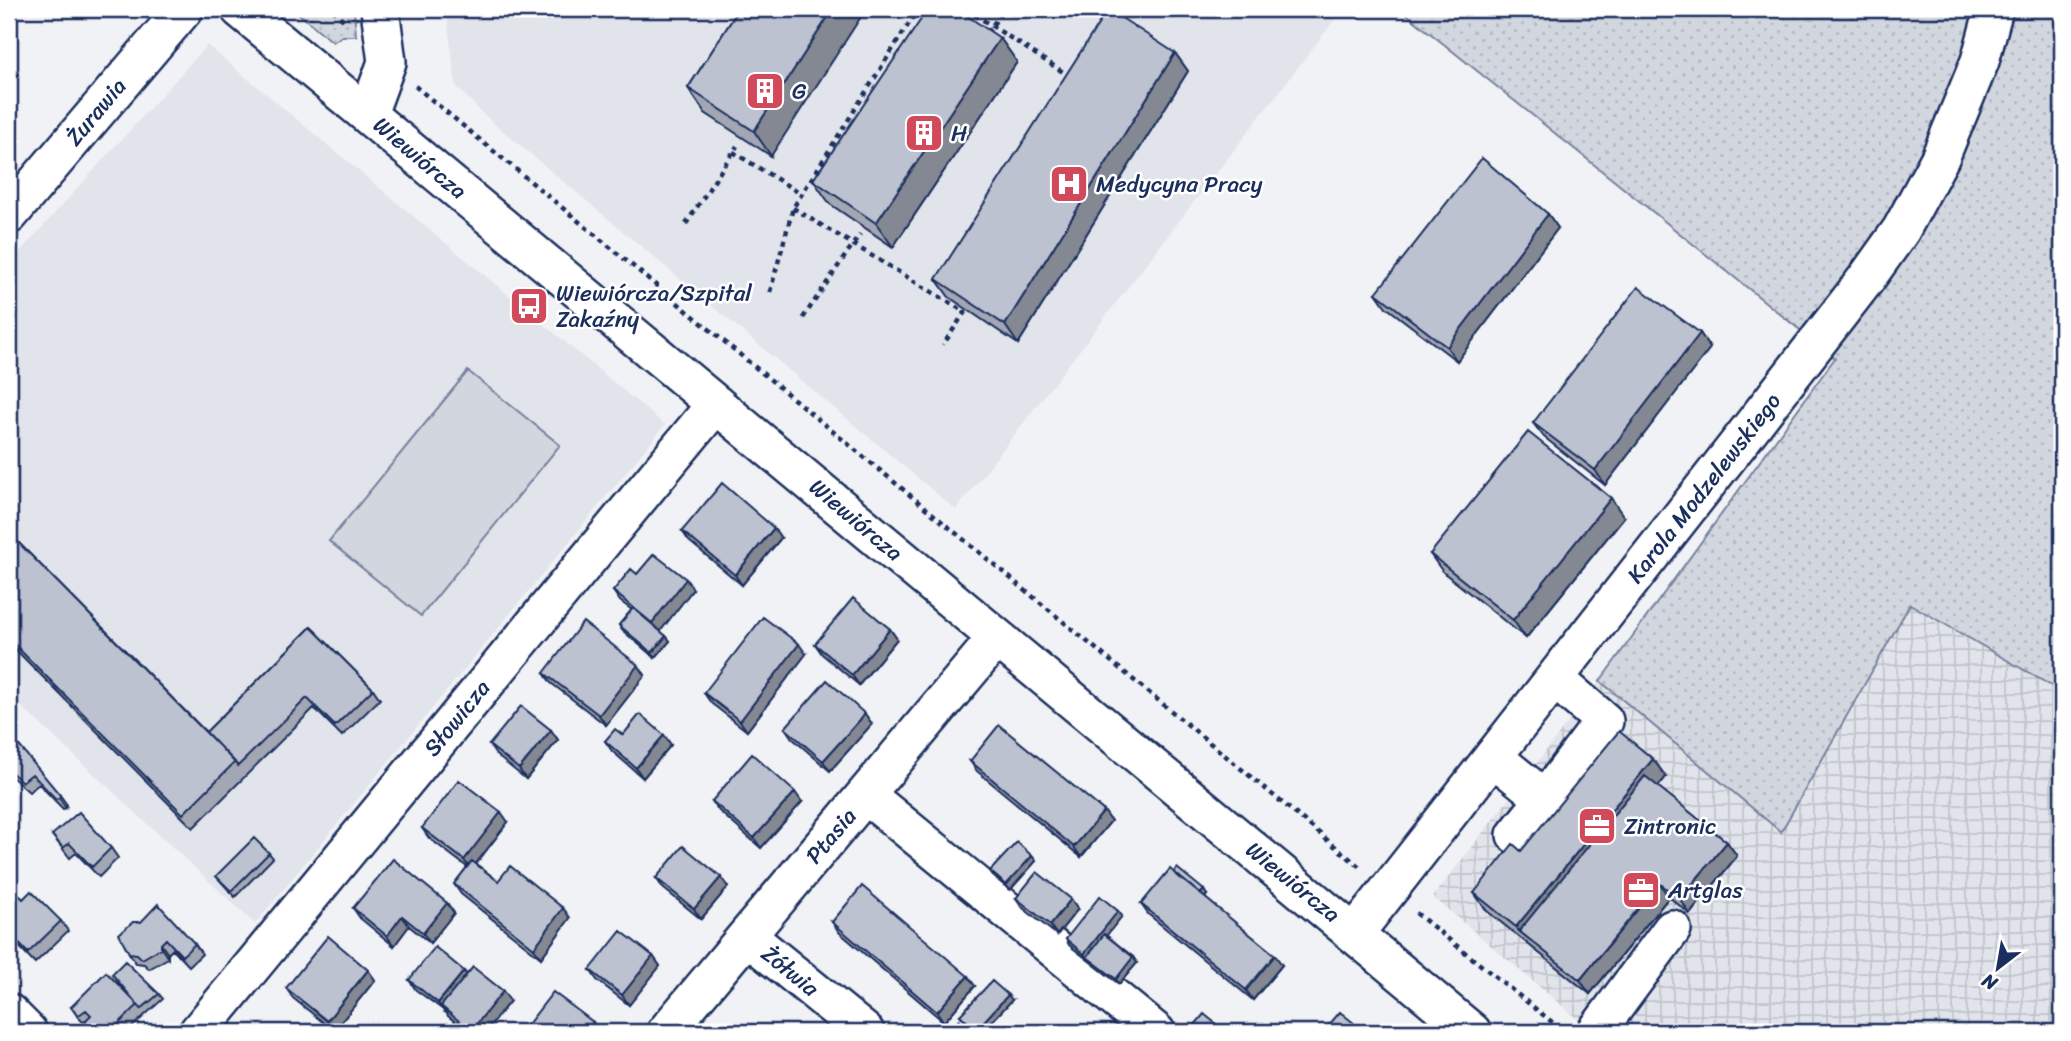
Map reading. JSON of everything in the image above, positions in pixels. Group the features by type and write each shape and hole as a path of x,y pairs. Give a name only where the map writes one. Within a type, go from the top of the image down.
{"street":[{"name":"Żurawia","path":"9,215 184,9"},
{"name":"Wiewiórcza","path":"240,9 1472,1032"},
{"path":"368,114 387,62 380,9"},
{"name":"Karola Modzelewskiego","path":"1355,933 1866,279 1900,229 1940,158 1980,61 1994,9"},
{"name":"Słowicza","path":"198,1032 716,404"},
{"name":"Ptasia","path":"666,1032 996,639"},
{"path":"1517,835 1604,721 1555,679"},
{"path":"1493,757 1545,799"},
{"path":"866,794 1156,1032"},
{"path":"1596,1032 1672,929"},
{"name":"Żółwia","path":"747,936 865,1032"},
{"path":"9,1013 27,1032"}],"path":[{"path":"770,292 793,208 918,9"},
{"path":"966,9 1066,74"},
{"path":"987,33 1004,9"},
{"path":"420,90 1389,891 1566,1032"},
{"path":"687,225 737,146"},
{"path":"733,152 801,194"},
{"path":"793,208 965,312 943,345"},
{"path":"803,318 860,234"}],"shaded area":[{"path":"293,9 354,9 356,36 342,36 333,42"},
{"path":"446,9 1343,9 956,510 485,116 456,86"},
{"path":"1400,9 2062,9 2062,692 1910,604 1781,832 1600,681 1835,358"},
{"path":"207,45 665,425 255,924 9,695 9,264"},
{"path":"468,371 560,445 421,616 329,541"},
{"path":"1910,603 2062,692 2062,1032 1593,1032 1433,897 1600,681 1781,832"}],"building":[{"path":"739,9 833,9 754,131 688,88"},
{"name":"H","path":"928,9 957,9 1000,38 876,223 813,180"},
{"name":"Medycyna Pracy","path":"1108,9 1175,53 1005,325 936,279"},
{"path":"1482,158 1548,214 1447,347 1376,293"},
{"path":"1638,287 1700,333 1595,470 1533,423"},
{"path":"1528,432 1611,498 1513,620 1430,554"},
{"path":"722,483 774,528 735,575 682,531"},
{"path":"9,533 235,762 183,814 9,639"},
{"path":"654,554 686,579 652,623 613,591 631,569 637,574"},
{"path":"853,598 890,629 852,675 815,644"},
{"path":"633,608 666,636 652,653 619,625"},
{"path":"763,617 799,644 740,721 704,693"},
{"path":"583,622 638,665 599,715 544,673"},
{"path":"311,627 373,689 335,726 307,698 238,766 206,732"},
{"path":"827,680 865,714 823,761 785,728"},
{"path":"521,706 551,730 519,769 489,745"},
{"path":"640,714 664,735 636,768 605,741 615,729 623,735"},
{"path":"999,725 1104,811 1074,847 970,761"},
{"path":"1619,731 1653,759 1516,927 1474,893 1513,844 1521,851"},
{"path":"11,736 60,795 59,798 56,799 32,774 22,782 9,770"},
{"path":"752,754 795,792 754,838 712,801"},
{"name":"Artglas","path":"1645,776 1727,842 1680,899 1659,883 1580,980 1519,931"},
{"path":"459,780 501,812 464,860 422,828"},
{"path":"79,812 111,848 92,867 69,843 63,848 52,835"},
{"path":"254,838 269,853 231,891 216,876"},
{"path":"1017,842 1032,856 1006,885 990,871"},
{"path":"683,846 721,877 694,909 656,878"},
{"path":"393,859 447,903 423,933 402,916 387,936 353,908"},
{"path":"472,861 498,881 510,866 563,908 534,948 454,884"},
{"path":"1177,868 1204,890 1200,894 1174,873"},
{"path":"1170,869 1275,955 1246,990 1141,904"},
{"path":"1037,872 1071,899 1050,925 1016,898"},
{"path":"862,886 968,976 937,1012 832,922"},
{"path":"31,891 61,921 28,953 9,933 9,901 17,893 23,899"},
{"path":"1100,896 1118,911 1084,954 1066,939"},
{"path":"158,904 195,944 182,956 166,939 161,948 142,959 137,954 129,953 119,934 133,922 141,922"},
{"path":"621,931 653,956 622,995 590,970"},
{"path":"1104,934 1133,957 1116,979 1087,957"},
{"path":"328,936 368,970 327,1021 286,988"},
{"path":"435,947 464,971 438,1003 409,980"},
{"path":"125,961 159,994 141,1009 112,974"},
{"path":"473,967 503,991 471,1031 441,1006"},
{"path":"106,972 138,1005 110,1032 102,1026 96,1032 85,1021 91,1015 86,1010 79,1015 71,1007"},
{"path":"992,981 1008,995 976,1030 960,1015"},
{"path":"553,992 593,1022 585,1032 522,1032"},
{"path":"1340,1012 1365,1032 1323,1032"},
{"path":"1204,1014 1226,1032 1189,1032"},
{"path":"959,1020 973,1032 948,1032"},
{"path":"720,1022 732,1032 711,1032"},
{"path":"344,1026 351,1032 338,1032"}],"place":[{"name":"G","path":"765,91"},
{"name":"H","path":"924,133"},
{"name":"Medycyna Pracy","path":"1069,184"},
{"name":"Wiewiórcza/Szpital Zakaźny","path":"529,306"},
{"name":"Zintronic","path":"1597,826"},
{"name":"Artglas","path":"1641,890"}]}
